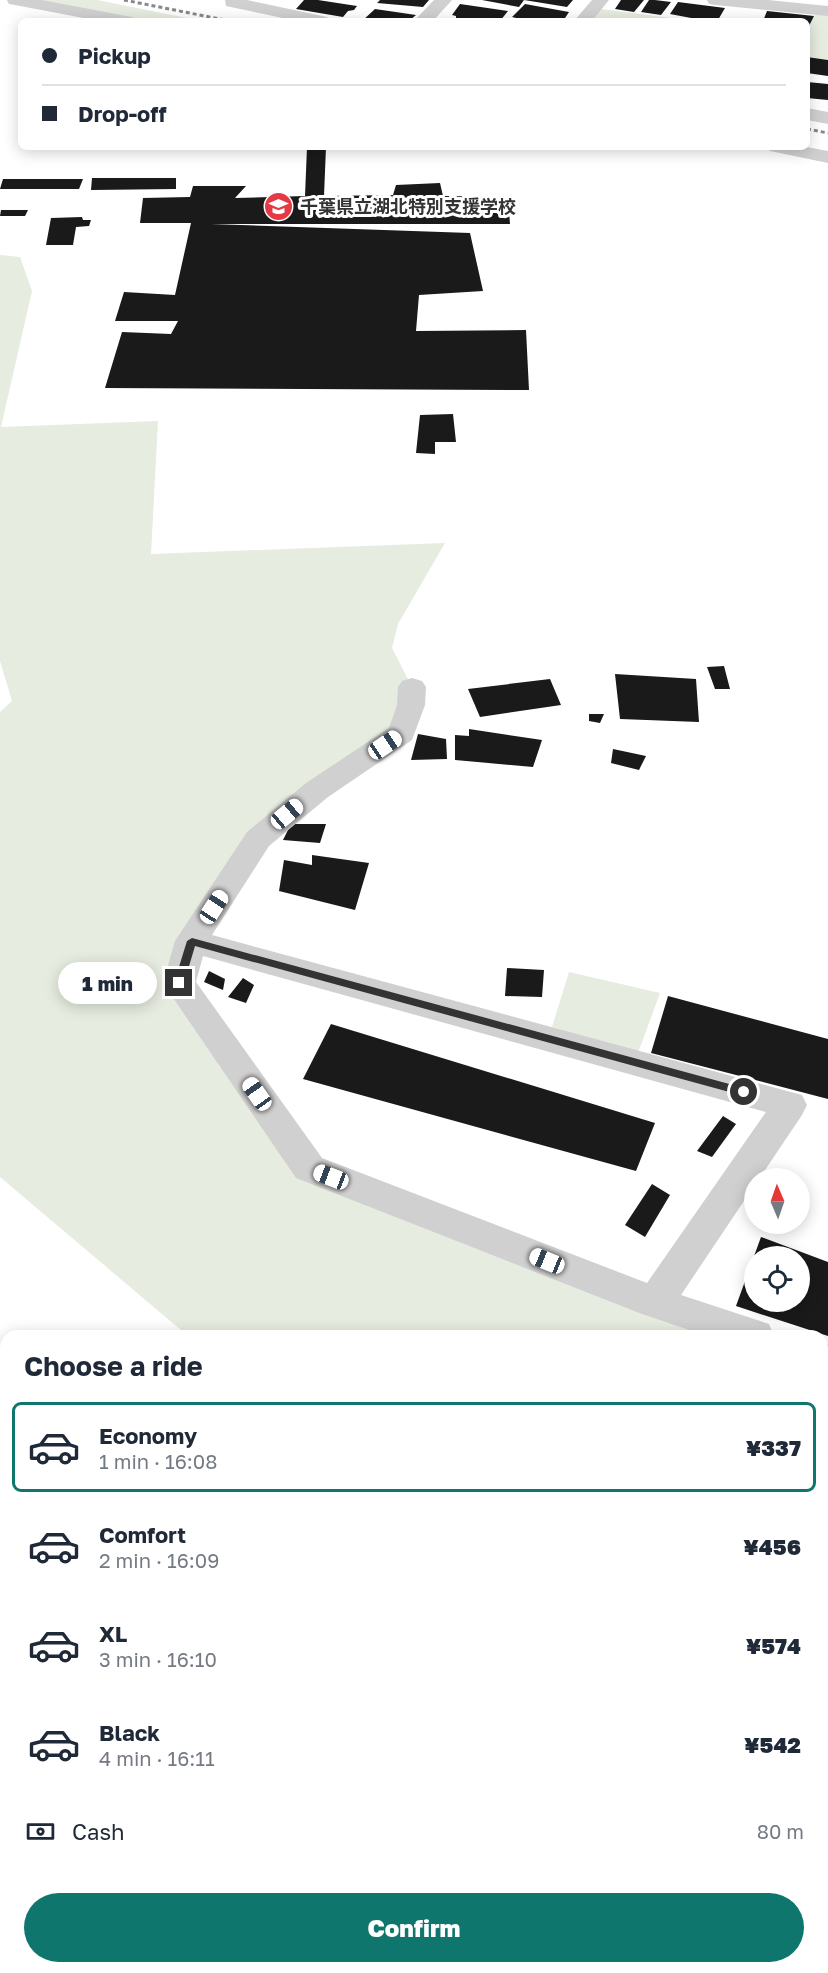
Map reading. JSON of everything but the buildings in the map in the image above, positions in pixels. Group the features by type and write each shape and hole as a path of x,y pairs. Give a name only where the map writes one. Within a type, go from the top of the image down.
{"street":[{"path":"15,0 110,18"},
{"path":"235,0 232,2 307,18"},
{"path":"426,18 444,0"},
{"path":"586,18 601,0"},
{"path":"715,0 828,11"},
{"path":"736,18 747,3"},
{"path":"810,115 828,118"},
{"path":"792,150 828,157"},
{"path":"412,687 411,705 402,733 317,790 258,839 192,941 179,983 309,1168 656,1303 737,1330"},
{"path":"192,941 790,1105 656,1303"}],"shaded area":[{"path":"15,0 97,0 187,18 110,18"},
{"path":"594,8 671,18 586,18"},
{"path":"817,10 828,11 828,60 810,57 810,24"},
{"path":"0,255 20,257 32,291 1,427 158,421 151,554 445,543 398,624 392,648 412,687 402,733 258,839 179,983 309,1168 766,1330 181,1330 0,1177 0,712 12,701 0,661"},
{"path":"569,972 660,993 638,1053 552,1027"}],"railway":[{"path":"124,0 215,18"},
{"path":"810,130 828,133"}],"place":[{"name":"千葉県立湖北特別支援学校","path":"279,207"}],"route":[{"path":"179,983 192,941 744,1092"}]}
